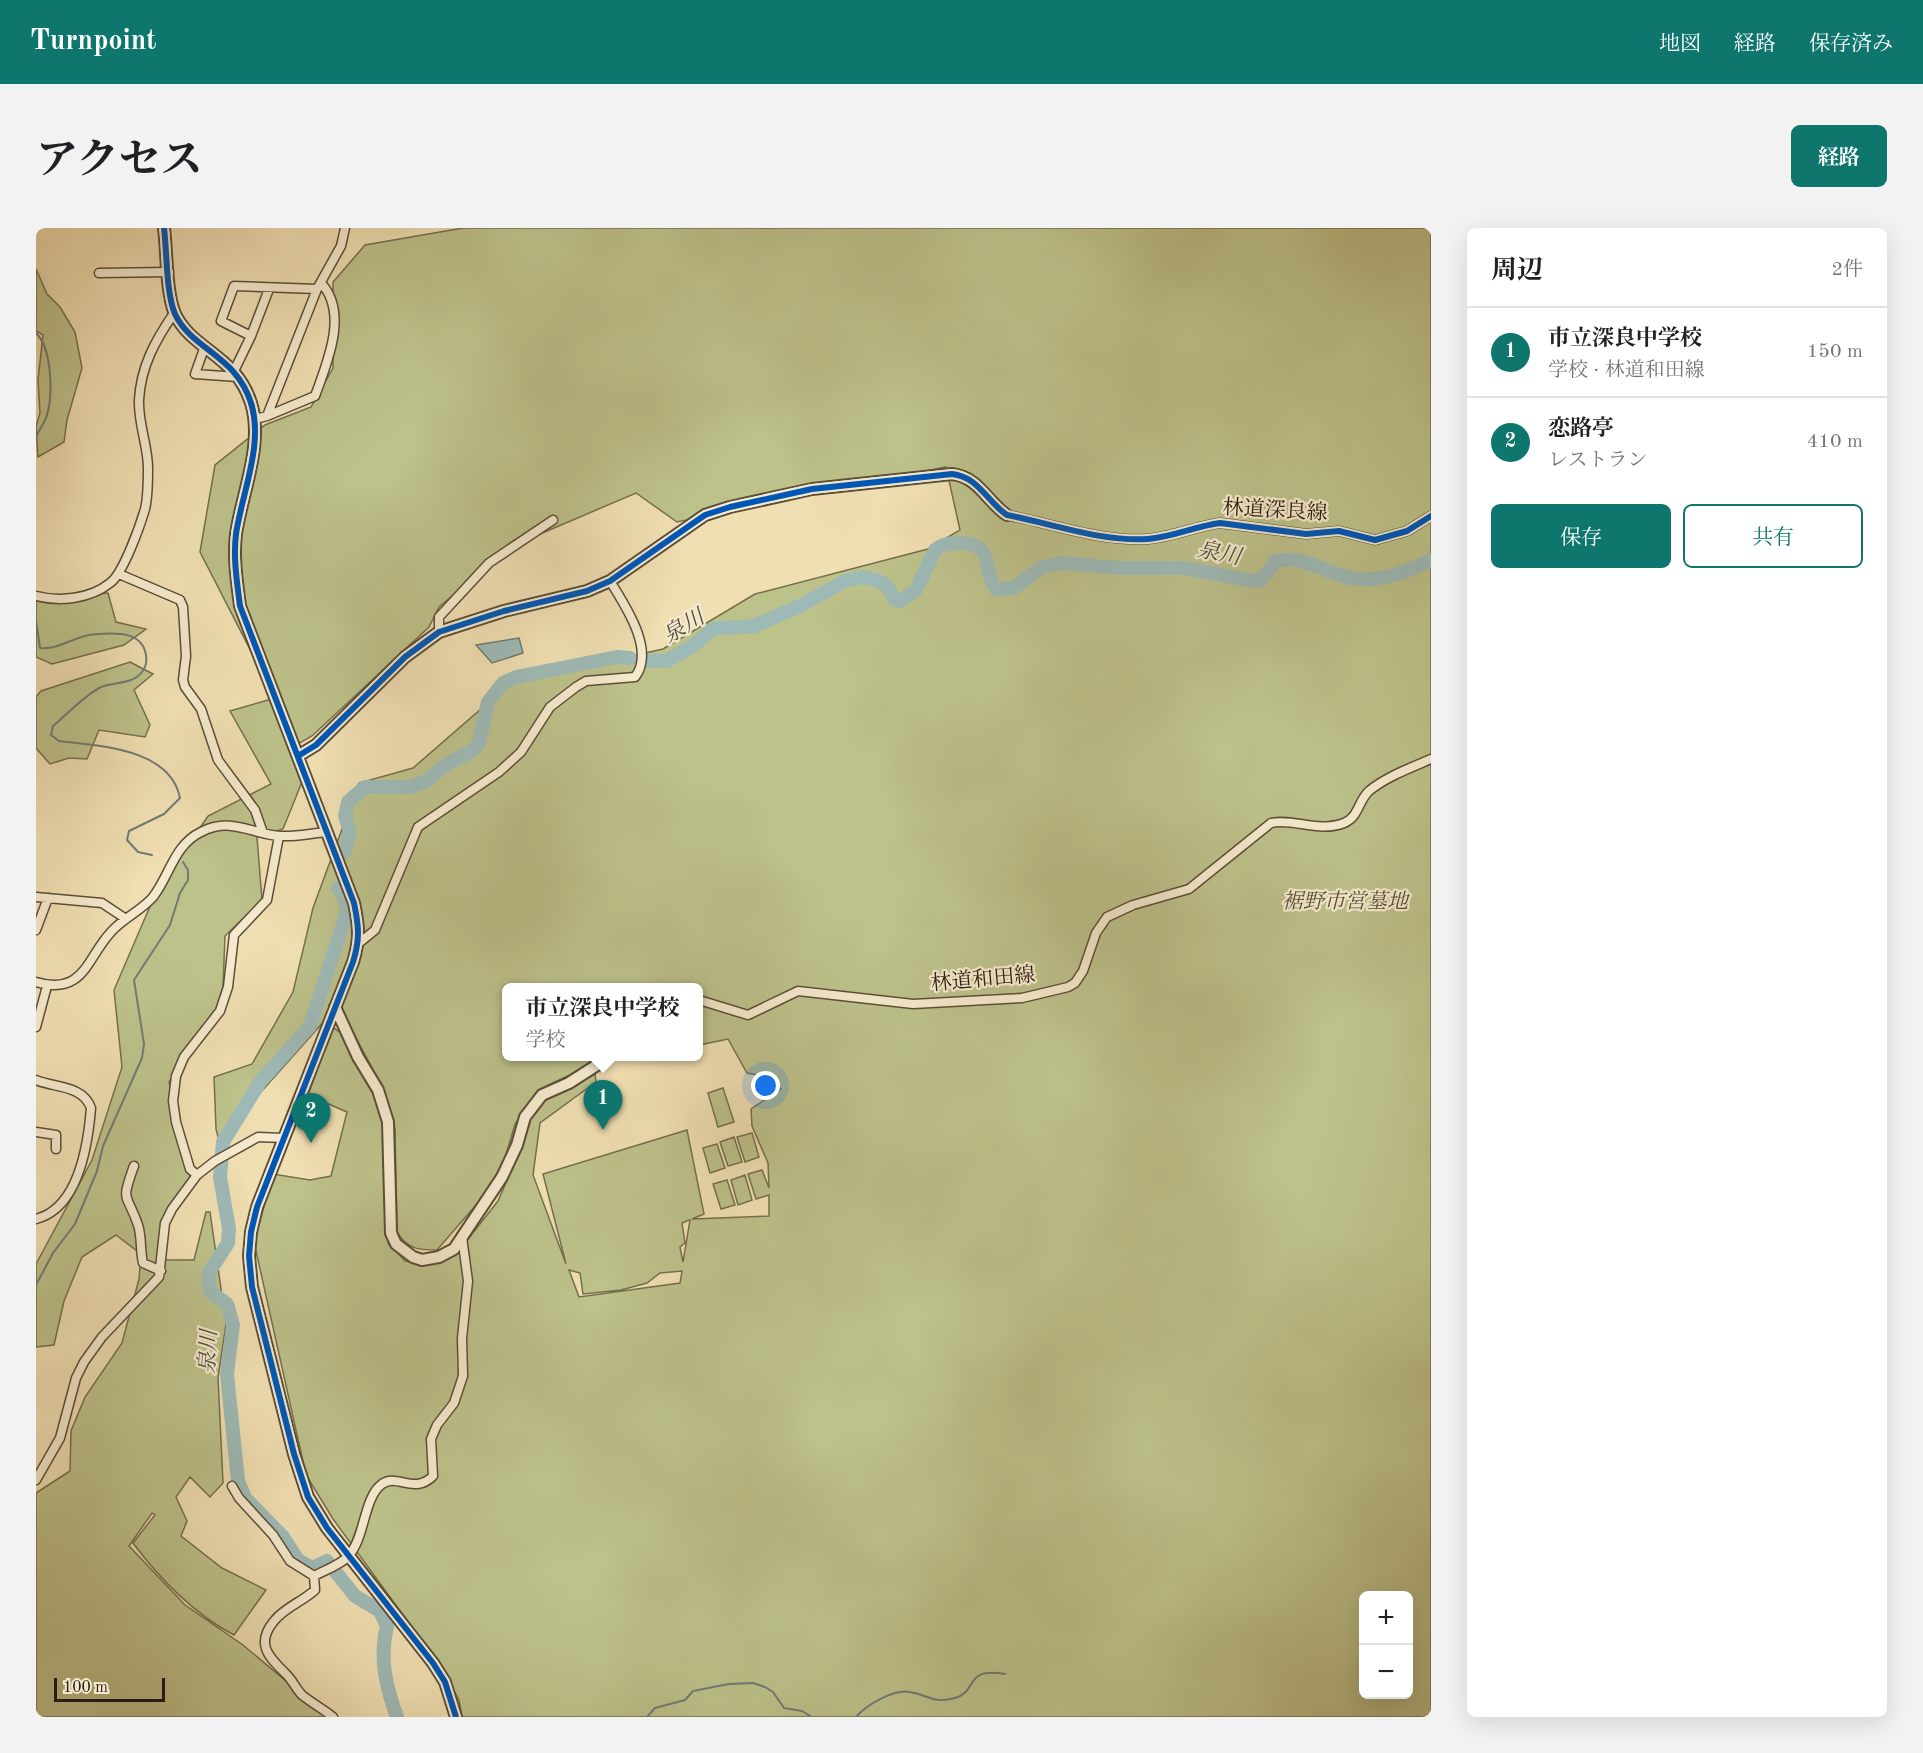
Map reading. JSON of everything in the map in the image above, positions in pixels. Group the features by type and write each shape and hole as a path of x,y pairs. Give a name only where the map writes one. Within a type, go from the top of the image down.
{"street":[{"path":"164,228 174,313 187,331 224,359 236,374 252,404 255,419 253,451 236,535 236,579 240,606 354,903 359,943 257,1207 251,1232 249,1256 252,1287 302,1480 316,1512 344,1559 433,1663 445,1682 456,1717"},
{"path":"267,416 319,286 341,246 345,228"},
{"path":"99,273 169,272"},
{"path":"251,336 221,321 234,286 269,289 319,286 330,293 333,307 332,350 315,396 255,419"},
{"path":"236,374 269,289"},
{"path":"36,596 48,600 87,595 111,583 119,574 145,508 148,467 139,402 143,374 148,353 174,313"},
{"path":"205,346 195,374 236,374"},
{"path":"298,756 316,744 405,657 439,632 504,611 587,591 610,581 705,515 730,507 812,489 961,475 978,484 999,510 1007,515"},
{"name":"林道深良線","path":"1007,515 1129,539 1186,533 1206,525 1220,523 1306,534 1339,531 1375,540 1407,531 1431,516"},
{"path":"439,632 439,617 489,563 553,520"},
{"path":"119,574 180,600 183,607 186,656 183,680 185,687 201,709 218,760 255,810 262,831"},
{"path":"359,943 375,930 418,827 507,765 521,752 550,707 576,687 586,681 635,677 639,672 640,639 635,621 610,581"},
{"name":"林道和田線","path":"703,1001 748,1015 798,991 913,1004 1022,998 1068,987 1075,983 1083,971 1096,933 1107,916 1133,905 1189,889 1271,823 1281,820 1314,827 1342,824 1354,818 1367,793 1381,783 1431,759"},
{"path":"36,982 47,986 64,984 81,975 105,939 153,896 183,844 201,831 227,826 279,836 327,832"},
{"path":"197,1175 190,1169 176,1122 173,1101 176,1076 184,1057 220,1011 228,987 234,935 267,900 279,836"},
{"path":"36,897 102,903 126,919"},
{"path":"36,930 48,898"},
{"path":"36,1027 47,986"},
{"path":"335,1007 358,1057 378,1090 388,1122 391,1233 396,1244 413,1257 422,1260 439,1257 454,1249 502,1177 517,1145 525,1117 542,1095 569,1083 601,1061"},
{"path":"36,1080 81,1092 88,1099 91,1108 77,1181 55,1209 47,1216 36,1219"},
{"path":"36,1132 56,1135 56,1149"},
{"path":"36,1480 60,1437 76,1378 84,1362 102,1337 154,1285 161,1271 165,1221 197,1175 215,1161 258,1137 283,1138"},
{"path":"134,1166 126,1188 126,1202 139,1226 143,1263 161,1271"},
{"path":"314,1576 344,1559 360,1537 374,1492 384,1482 417,1485 427,1482 433,1476 431,1439 437,1425 454,1403 463,1376 462,1338 468,1281 462,1237"},
{"path":"232,1486 239,1498 273,1535 290,1561 314,1576"},
{"path":"314,1576 315,1590 304,1600 289,1607 273,1622 268,1632 266,1648 272,1662 286,1673 302,1695 333,1717"}],"green space":[{"name":"裾野市営墓地","path":"463,228 1431,228 1431,1717 462,1717 459,1700 441,1667 333,1519 306,1475 254,1242 273,1174 310,1180 331,1176 347,1112 308,1095 332,1027 343,1034 377,1099 385,1125 385,1220 388,1243 405,1261 427,1265 465,1243 498,1201 524,1141 527,1123 543,1101 595,1074 596,1082 540,1123 533,1175 566,1264 543,1174 687,1130 704,1214 692,1219 769,1216 769,1195 756,1199 748,1174 762,1170 769,1188 768,1163 752,1126 751,1109 781,1089 768,1077 747,1073 728,1039 703,1044 703,983 502,983 502,1061 598,1061 538,1090 515,1124 505,1158 489,1190 437,1250 424,1250 409,1245 397,1232 395,1129 383,1088 343,1014 327,1018 260,1093 232,1138 221,1148 216,1129 214,1077 252,1064 293,992 313,908 359,783 413,768 511,683 663,649 755,594 928,549 960,530 946,467 677,522 636,493 512,546 439,607 429,627 312,736 289,749 302,782 283,829 257,837 262,900 225,936 223,987 215,1012 169,1082 193,1174 165,1223 162,1260 194,1260 206,1212 210,1212 226,1324 218,1378 223,1483 210,1497 190,1477 176,1497 187,1521 181,1536 222,1568 266,1590 234,1635 205,1617 179,1595 133,1543 155,1515 152,1513 129,1546 185,1605 243,1645 329,1717 36,1717 36,1493 70,1471 71,1431 85,1397 122,1343 139,1279 141,1254 116,1235 82,1257 64,1301 54,1345 36,1347 36,1264 92,1160 122,1067 114,990 157,890 208,816 271,784 230,711 275,698 200,552 215,465 265,425 311,407 333,368 333,282 365,245","holes":["690,1220 683,1262 680,1247 685,1243 682,1223","569,1270 580,1273 583,1294 621,1290 647,1283 660,1273 682,1271 680,1283 579,1297"]},
{"path":"36,269 47,294 60,307 75,332 82,368 67,420 64,442 38,457 36,426 40,413 38,380 43,335 36,331"},
{"path":"108,593 116,622 146,629 124,645 52,664 36,657 36,598 52,599"},
{"path":"130,662 153,674 134,690 150,725 145,737 99,730 87,759 69,758 50,764 36,748 36,697 41,691"},
{"path":"723,1088 734,1122 718,1127 708,1093"},
{"path":"752,1133 759,1157 745,1162 737,1137"},
{"path":"734,1137 742,1162 728,1166 720,1142"},
{"path":"717,1144 725,1168 710,1173 703,1148"},
{"path":"745,1175 752,1200 738,1205 731,1180"},
{"path":"727,1180 735,1205 721,1209 713,1184"}],"water":[{"path":"519,638 523,653 492,663 476,645"}],"waterway":[{"path":"36,333 45,349 50,372 49,406 44,423 36,436"},
{"name":"泉川","path":"646,661 667,661 694,645 713,629 754,626 800,606 845,581 862,577 879,581 887,586 894,599 900,601 916,590 935,550 952,543 963,543 980,548 984,553 989,574 996,589 1014,588 1042,567 1063,563 1120,568 1185,568 1252,581 1261,580 1276,561 1303,561 1342,576 1376,579 1399,574 1431,560"},
{"path":"36,621 40,648 55,647 83,636 113,633 134,638 144,647 146,664 138,676 129,681 98,688 53,726 51,735 59,741 112,748 148,759 163,769 174,781 180,798 164,814 129,831 127,840 138,852 152,855"},
{"name":"泉川","path":"344,853 350,832 345,816 348,802 365,787 409,787 427,781 444,766 472,751 479,743 488,702 503,683 516,677 617,657 630,658"},
{"path":"36,1285 53,1253 75,1224 97,1171 103,1146 142,1058 144,1044 134,980 170,925 180,893 188,880 188,870 183,862"},
{"name":"泉川","path":"338,888 345,899 347,912 310,1026 260,1082 223,1142 220,1177 229,1229 228,1243 210,1271 208,1283 211,1292 227,1304 233,1325 227,1374 238,1481 245,1498 283,1537 298,1560 312,1568 327,1561 355,1596 380,1611 387,1626 384,1650 385,1672 397,1717"},
{"path":"856,1717 873,1703 889,1695 910,1692 936,1700 947,1700 962,1695 973,1681 983,1674 1005,1674"},
{"path":"647,1717 655,1708 685,1700 693,1691 729,1684 753,1683 773,1692 784,1708 802,1711 812,1717"}],"cycle path":[{"path":"164,228 168,284 175,314 192,336 235,374 251,403 255,435 254,452 235,543 240,606 354,903 358,926 358,940 353,962 257,1207 251,1232 249,1256 252,1287 294,1454 308,1497 327,1528 433,1663 445,1682 456,1717"},
{"path":"298,756 316,745 405,657 439,632 504,611 587,591 610,581 705,515 730,507 812,489 952,474 961,476 976,485 1007,515 1095,535 1131,539 1157,538 1220,523 1306,534 1339,531 1375,540 1407,531 1431,516"}],"place":[{"name":"市立深良中学校","path":"603,1130"},
{"name":"恋路亭","path":"311,1143"}]}
